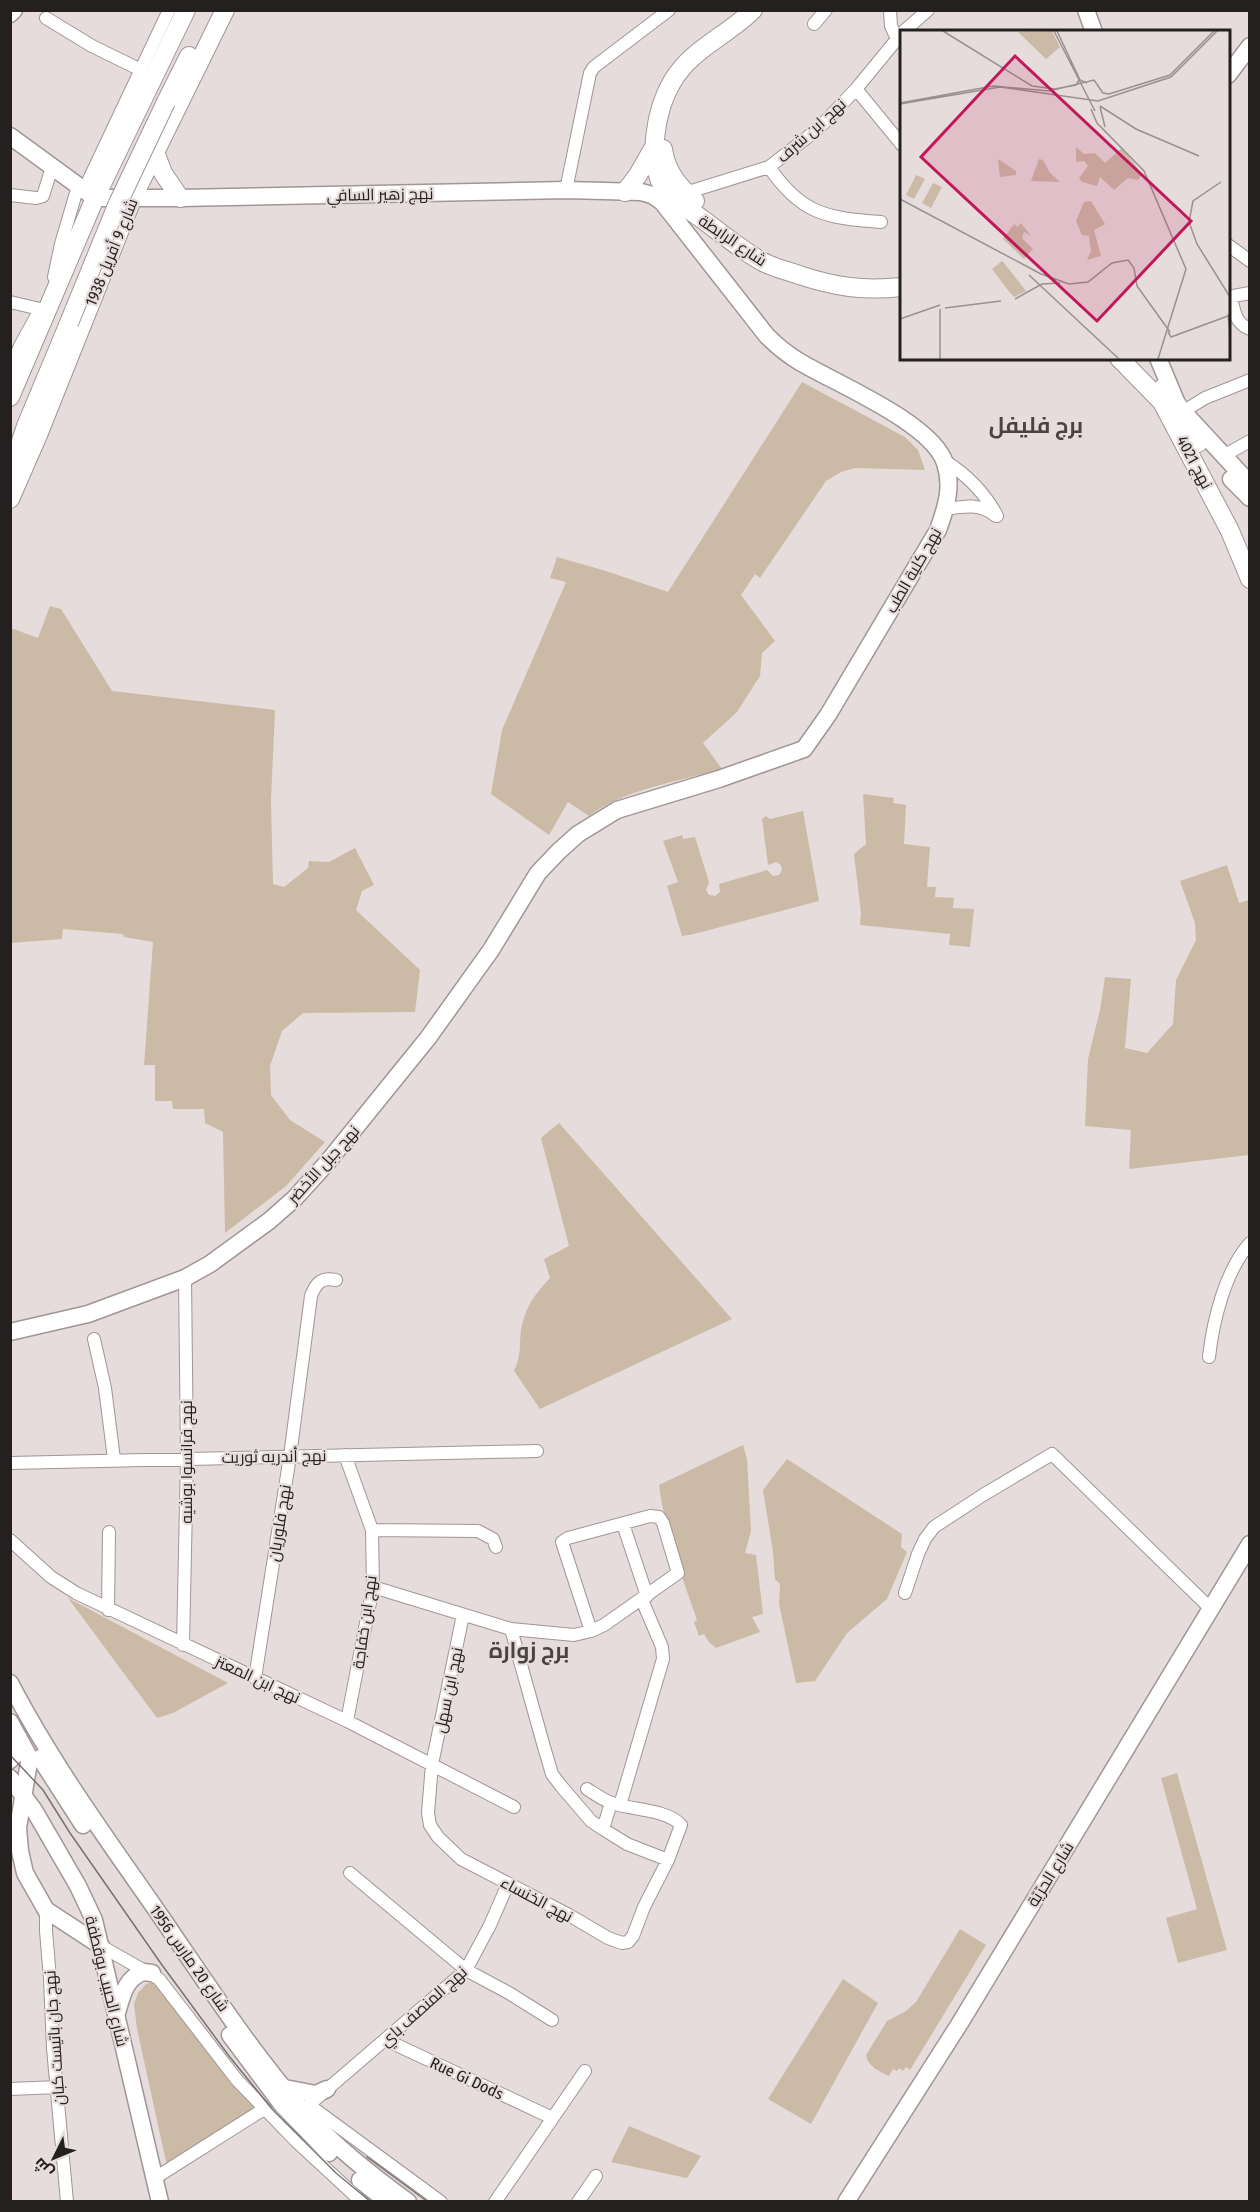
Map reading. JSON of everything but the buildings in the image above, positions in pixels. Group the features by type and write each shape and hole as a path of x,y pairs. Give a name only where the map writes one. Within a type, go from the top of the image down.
{"main road":[{"name":"شارع 9 أفريل 1938","path":"10,397 86,191 186,10"},
{"name":"شارع 9 أفريل 1938","path":"160,100 196,10"},
{"name":"شارع 9 أفريل 1938","path":"10,472 106,198 212,10"},
{"name":"شارع 9 أفريل 1938","path":"10,499 133,197 225,10"},
{"path":"674,197 665,190 658,176 654,147 666,95 680,70 701,49 753,10"},
{"path":"659,121 664,156 676,182 674,197"},
{"path":"625,192 654,147"},
{"path":"155,152 163,173 180,198"},
{"path":"86,191 109,213 119,231"},
{"name":"شارع الرابطة","path":"674,197 735,245 779,270 845,288 900,287"},
{"name":"شارع 9 أفريل 1938","path":"10,436 64,320"},
{"name":"نهج 4021","path":"1122,360 1171,399 1250,579"},
{"name":"نهج 4021","path":"1136,360 1171,399 1200,447 1250,550"}],"street":[{"path":"10,370 15,345 40,309 53,281 86,191 169,10"},
{"path":"566,190 590,73 594,67 669,10"},
{"path":"814,24 826,10"},
{"path":"890,10 891,26 900,34"},
{"name":"نهج ابن شرف","path":"905,30 928,10"},
{"path":"1086,10 1093,30"},
{"path":"46,18 92,46 141,70"},
{"name":"نهج ابن شرف","path":"674,197 770,166 818,129 856,89 900,34"},
{"path":"1230,72 1249,47"},
{"path":"856,89 900,143"},
{"path":"10,136 86,191"},
{"path":"770,166 783,186 805,206 842,218 881,222"},
{"path":"10,195 36,198 43,196 52,167"},
{"name":"نهج زهير السافي","path":"86,191 133,197 180,198 566,190 647,193 674,197"},
{"name":"نهج كلية الطب","path":"538,873 578,834 617,810 729,776 804,749 828,715 938,530 946,509 949,485 945,461 926,434 906,420 797,360 777,346 767,336 674,197"},
{"path":"1230,246 1250,261"},
{"path":"1250,293 1230,297 1232,320 1250,330"},
{"path":"10,302 40,309"},
{"path":"1159,360 1171,399 1250,484"},
{"path":"1171,399 1205,398 1250,380"},
{"path":"1223,456 1250,441"},
{"path":"1200,447 1250,498"},
{"path":"945,461 969,479 993,507 997,516 978,506 946,509"},
{"name":"نهج جبل الأخضر","path":"10,1332 88,1314 185,1278 217,1259 269,1221 294,1199 326,1164 455,1002 491,950 538,873"},
{"path":"1209,1357 1212,1331 1221,1301 1239,1257 1250,1243"},
{"name":"نهج فرانسوا بوشيه","path":"183,1645 187,1458 185,1278"},
{"name":"نهج فلوريان","path":"255,1678 290,1456 311,1296 318,1282 323,1279 336,1280"},
{"path":"94,1339 105,1388 114,1460"},
{"name":"نهج أندريه ثوريت","path":"10,1463 537,1452"},
{"path":"905,1593 918,1554 934,1527 982,1495 1052,1454 1211,1609"},
{"name":"نهج ابن خفاجة","path":"345,1455 372,1530 373,1587 347,1721"},
{"path":"373,1587 511,1629 574,1635 591,1631 604,1625 678,1574 663,1523 659,1517 650,1516 568,1538 562,1542 591,1631"},
{"path":"603,1829 615,1804 663,1659 662,1647 644,1598 623,1524"},
{"path":"372,1530 478,1531 493,1539 496,1547"},
{"path":"108,1610 109,1532"},
{"name":"نهج ابن المعتز","path":"10,1540 51,1578 108,1610 347,1721 513,1807"},
{"name":"شارع الحرّيّة","path":"846,2202 960,2023 1250,1545"},
{"name":"نهج ابن سهل","path":"432,1764 463,1615"},
{"path":"511,1629 552,1774 591,1821 627,1844 668,1860 681,1828 679,1822 651,1812 615,1804 587,1789"},
{"name":"شارع 20 مارس 1956","path":"10,1683 42,1742 92,1818 242,2033 341,2164 388,2202"},
{"name":"شارع 20 مارس 1956","path":"10,1705 36,1751 83,1824 248,2061 350,2158 408,2202"},
{"path":"10,1760 20,1749 13,1726"},
{"path":"13,1726 29,1762 18,1828 20,1851"},
{"name":"شارع 20 مارس 1956","path":"13,1726 36,1751"},
{"name":"نهج الخنساء","path":"432,1764 428,1813 430,1825 438,1838 461,1859 608,1938 622,1943 628,1942 633,1936 644,1907 668,1860"},
{"name":"شارع الحبيب بوقطفة","path":"10,1778 24,1795 78,1886 90,1911 101,1946 160,2202"},
{"path":"10,1829 30,1883 46,1910 101,1946 152,1973 169,1990 237,2080 320,2165 362,2202"},
{"path":"350,1873 466,1970 552,2020"},
{"name":"نهج المنصف باي","path":"302,2111 466,1970 490,1925 508,1884"},
{"path":"70,1926 82,1905 78,1886"},
{"name":"نهج جان باتيست كبان","path":"46,1910 53,2048 66,2202"},
{"path":"70,1926 86,1938 94,1949 111,2012 118,2023"},
{"path":"118,2023 123,1993 130,1981 143,1972 152,1973"},
{"name":"Rue Gi Dods","path":"386,2040 548,2116"},
{"path":"495,2202 585,2071"},
{"path":"10,2089 58,2087"},
{"path":"285,2088 316,2094 327,2089"},
{"path":"155,2178 264,2109"},
{"name":"شارع 20 مارس 1956","path":"302,2111 441,2202"},
{"path":"578,2202 597,2176"}],"shaded area":[{"path":"802,382 905,437 918,450 925,470 855,468 841,472 826,481 760,578 755,574 741,595 775,641 762,653 760,676 737,712 703,743 722,769 670,782 618,799 589,816 568,802 549,835 491,794 502,730 566,582 550,578 557,557 668,592"},
{"path":"50,606 61,609 112,691 275,710 271,800 273,884 284,887 308,868 309,861 329,862 355,848 374,885 362,891 356,910 420,970 415,1012 303,1013 282,1031 270,1066 271,1095 290,1120 325,1142 286,1186 225,1233 223,1132 205,1123 204,1109 173,1109 172,1101 155,1101 155,1065 144,1065 153,942 124,937 123,934 63,929 62,939 11,943 11,628 38,638"},
{"path":"863,794 894,798 893,803 906,805 904,844 930,847 927,887 936,887 935,897 954,898 953,908 974,909 970,947 949,945 950,934 860,925 861,913 854,854 866,844"},
{"path":"803,811 819,901 682,936 667,886 678,882 663,841 682,835 683,839 695,837 709,882 706,890 709,895 715,896 720,892 719,884 767,870 773,876 779,875 782,870 781,865 776,862 768,865 762,819 766,816 770,819"},
{"path":"1227,865 1239,903 1249,900 1249,1155 1129,1169 1131,1130 1085,1126 1088,1059 1100,1010 1105,977 1131,979 1125,1048 1147,1053 1173,1024 1176,980 1196,940 1195,923 1180,881"},
{"path":"559,1123 732,1319 540,1409 514,1371 518,1359 522,1325 529,1305 550,1278 544,1259 569,1246 541,1138"},
{"path":"743,1445 747,1459 751,1531 745,1553 756,1555 763,1614 752,1617 760,1632 716,1648 704,1634 699,1636 694,1622 697,1620 670,1537 659,1485"},
{"path":"787,1459 902,1534 901,1547 907,1552 887,1599 847,1633 815,1681 796,1683 779,1604 780,1584 775,1579 763,1490"},
{"path":"68,1598 228,1683 173,1713 157,1718"},
{"path":"1177,1773 1227,1950 1178,1963 1166,1918 1197,1909 1161,1778"},
{"path":"960,1929 986,1945 910,2070 906,2067 903,2071 899,2068 897,2071 893,2069 889,2076 872,2066 866,2055 887,2021 906,2011 916,2002"},
{"path":"843,1979 878,2003 811,2124 768,2099"},
{"path":"155,1981 256,2107 167,2166 137,2029 134,2004 138,1993 146,1984"},
{"path":"629,2126 701,2156 687,2178 611,2162"}],"tram line":[{"path":"10,1755 43,1790 70,1833 162,1965 229,2056 272,2109 336,2173 371,2202"},
{"path":"367,2157 428,2202"}],"district":[{"name":"برج فليفل","path":"1036,425"},
{"name":"برج زوارة","path":"529,1650"}]}
